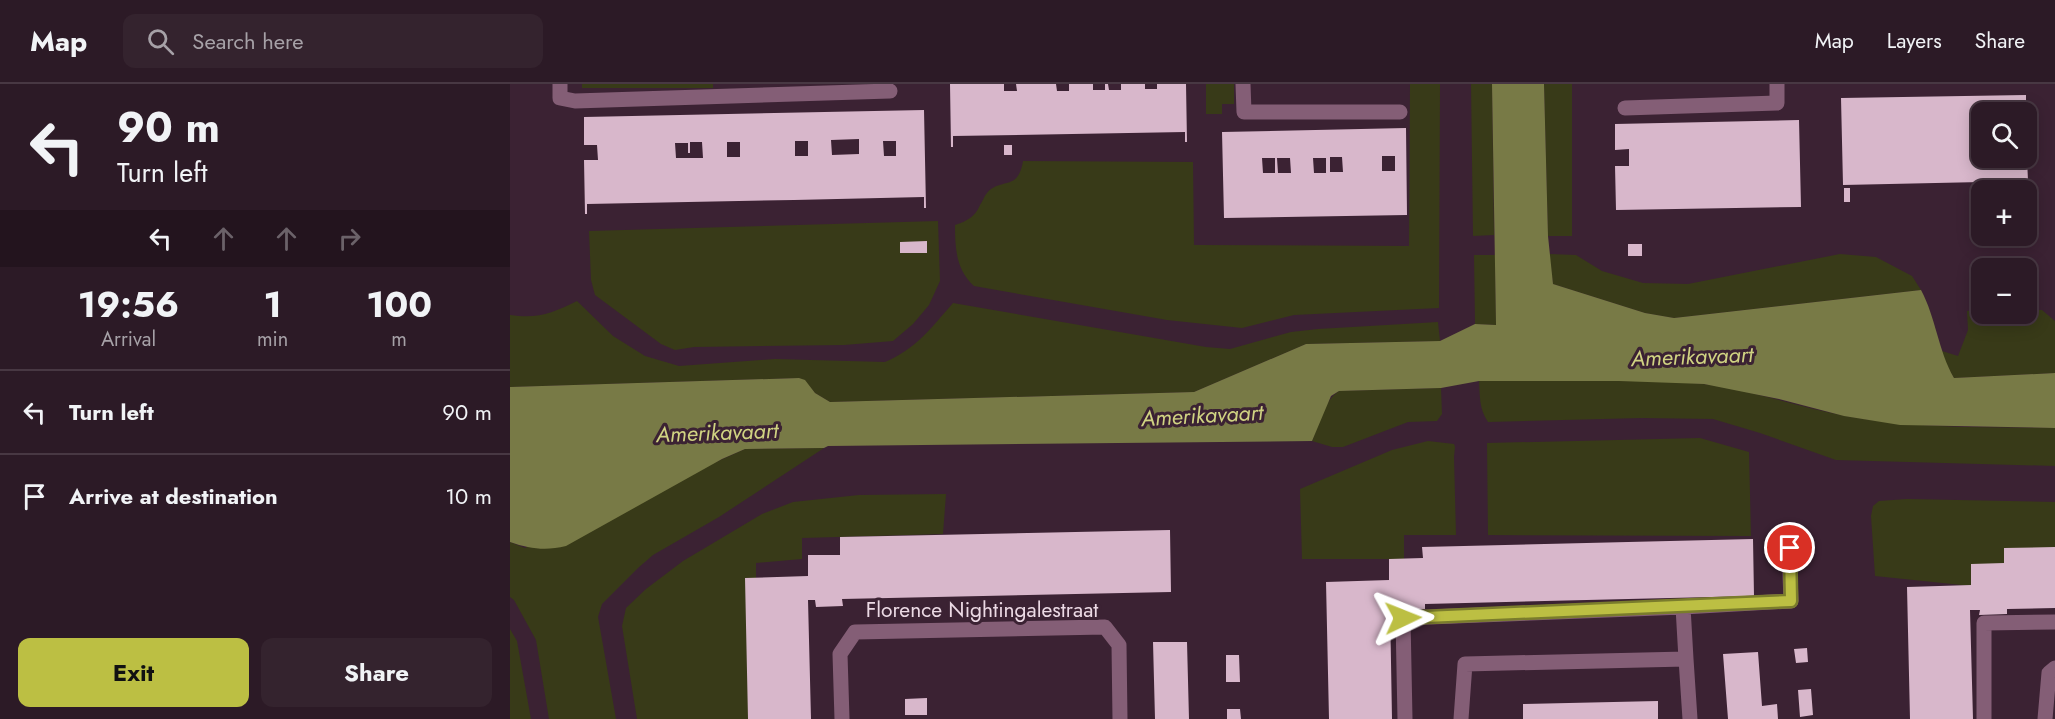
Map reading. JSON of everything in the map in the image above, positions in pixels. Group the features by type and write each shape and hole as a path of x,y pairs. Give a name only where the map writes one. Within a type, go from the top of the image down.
{"street":[{"path":"560,84 560,98 575,100 890,91"},
{"path":"1243,84 1244,112 1400,112"},
{"path":"1625,108 1777,103 1777,84"},
{"path":"1405,719 1403,618 1791,601 1790,548"},
{"path":"1683,607 1690,719"},
{"path":"1984,719 1984,623 2055,622"},
{"name":"Florence Nightingalestraat","path":"842,719 840,654 855,632 1105,627 1119,645 1120,719"},
{"path":"1461,719 1465,664 1686,659"},
{"path":"2045,719 2049,673 2055,668"}],"shaded area":[{"path":"582,84 713,84 713,88 582,88"},
{"path":"1206,84 1234,84 1234,104 1222,104 1222,114 1206,114"},
{"path":"1410,84 1440,84 1439,308 1294,315 1242,328 1167,320 974,286 960,266 956,250 955,225 973,216 992,188 1013,181 1021,171 1023,161 1193,162 1194,245 1409,246"},
{"path":"1471,84 1492,84 1494,235 1473,236"},
{"path":"1544,84 1572,84 1572,236 1548,236"},
{"path":"938,221 940,281 929,305 913,324 893,341 844,345 694,347 675,350 661,344 595,295 591,280 589,231"},
{"path":"1549,254 1576,255 1602,271 1643,283 1688,284 1840,254 1876,257 1912,276 1921,290 1674,318 1645,313 1553,284"},
{"path":"1474,255 1495,255 1496,325 1475,324"},
{"path":"577,301 613,336 645,356 679,366 775,359 885,362 906,351 953,303 1206,347 1230,349 1291,332 1438,322 1440,341 1306,344 1194,392 830,402 815,393 805,381 799,378 510,387 510,315 545,314"},
{"path":"1971,310 1971,324 2037,324 2037,310 2042,310 2055,321 2055,373 1954,378 1945,363 1942,351 1958,356 1968,330 1967,311"},
{"path":"1620,380 1703,384 1872,420 1950,426 2055,428 2055,466 1836,460 1713,419 1642,418 1488,422 1481,407 1479,381"},
{"path":"1441,388 1442,414 1437,421 1408,422 1343,447 1332,447 1312,441 1325,407 1339,391"},
{"path":"1700,438 1749,452 1751,536 1488,535 1487,443"},
{"path":"1428,441 1454,444 1455,447 1456,535 1404,535 1404,559 1302,559 1300,489 1392,450"},
{"path":"824,448 719,517 653,555 602,604 598,617 616,719 549,719 536,640 514,600 510,597 510,542 525,548 745,449"},
{"path":"946,494 943,534 802,538 802,559 756,563 756,719 637,719 622,626 626,608 646,589 683,561 762,514 793,502 859,495"},
{"path":"1907,499 2055,502 2055,572 2010,590 1875,576 1871,516 1873,506 1879,501"},
{"path":"510,629 517,641 531,719 510,719"}],"water":[{"name":"Amerikavaart","path":"1492,84 1544,84 1548,236 1553,284 1645,313 1674,318 1921,290 1954,378 2055,373 2055,428 1900,425 1844,416 1779,399 1704,384 1619,381 1479,381 1441,388 1339,391 1331,396 1312,441 828,446 824,448 745,449 722,459 566,546 538,548 510,542 510,387 799,378 805,380 815,393 830,402 1194,392 1306,344 1440,341 1475,324 1496,325"}],"building":[{"path":"950,84 1004,84 1004,91 1017,91 1016,84 1056,84 1057,91 1069,91 1069,84 1093,84 1093,90 1105,90 1105,84 1108,84 1109,90 1121,90 1121,84 1145,84 1145,89 1157,89 1157,84 1186,84 1187,142 1185,142 1185,132 953,136 953,147 951,147"},
{"path":"2026,95 2026,102 1971,102 1971,168 2027,168 2028,180 1843,185 1841,98"},
{"path":"924,110 926,208 924,208 924,197 587,204 587,214 585,214 584,160 598,160 597,145 584,145 584,117","holes":["859,139 859,154 832,155 831,140","795,141 808,141 808,156 795,156","883,141 896,141 896,156 884,156","690,142 702,142 703,158 676,158 675,143 688,143 688,153 690,153","727,142 740,142 740,157 727,157"]},
{"path":"1799,120 1801,207 1616,210 1615,166 1629,166 1629,149 1615,150 1615,124"},
{"path":"1406,128 1407,215 1224,218 1222,132","holes":["1382,156 1395,156 1395,171 1382,171","1330,157 1342,157 1343,172 1330,172","1262,158 1275,158 1275,173 1263,173","1277,158 1290,158 1291,173 1278,173","1313,158 1326,158 1326,173 1314,173"]},
{"path":"1004,145 1012,145 1012,155 1004,155"},
{"path":"1844,188 1850,188 1850,202 1844,202"},
{"path":"927,241 927,253 900,253 900,242"},
{"path":"1628,244 1642,244 1642,256 1628,256"},
{"path":"1170,530 1171,592 842,599 843,606 816,607 815,600 808,600 811,719 748,719 745,578 808,576 808,555 840,555 840,537"},
{"path":"1753,539 1754,596 1425,604 1425,609 1397,610 1397,604 1390,605 1392,719 1329,719 1326,582 1389,580 1389,559 1423,558 1422,547"},
{"path":"2055,547 2055,608 2007,609 2007,614 1979,615 1980,610 1970,610 1973,719 1910,719 1907,587 1971,585 1971,564 2004,563 2004,548"},
{"path":"1153,642 1187,642 1189,719 1155,719"},
{"path":"1807,648 1808,662 1796,663 1794,649"},
{"path":"1758,652 1762,706 1777,704 1778,719 1728,719 1723,654"},
{"path":"1226,655 1239,655 1240,682 1226,682"},
{"path":"1811,689 1813,715 1800,717 1798,690"},
{"path":"927,698 927,715 905,715 905,699"},
{"path":"1658,701 1658,719 1523,719 1523,704"},
{"path":"1227,709 1240,709 1241,719 1227,719"}],"route":[{"path":"1403,618 1791,601 1790,548"}]}
